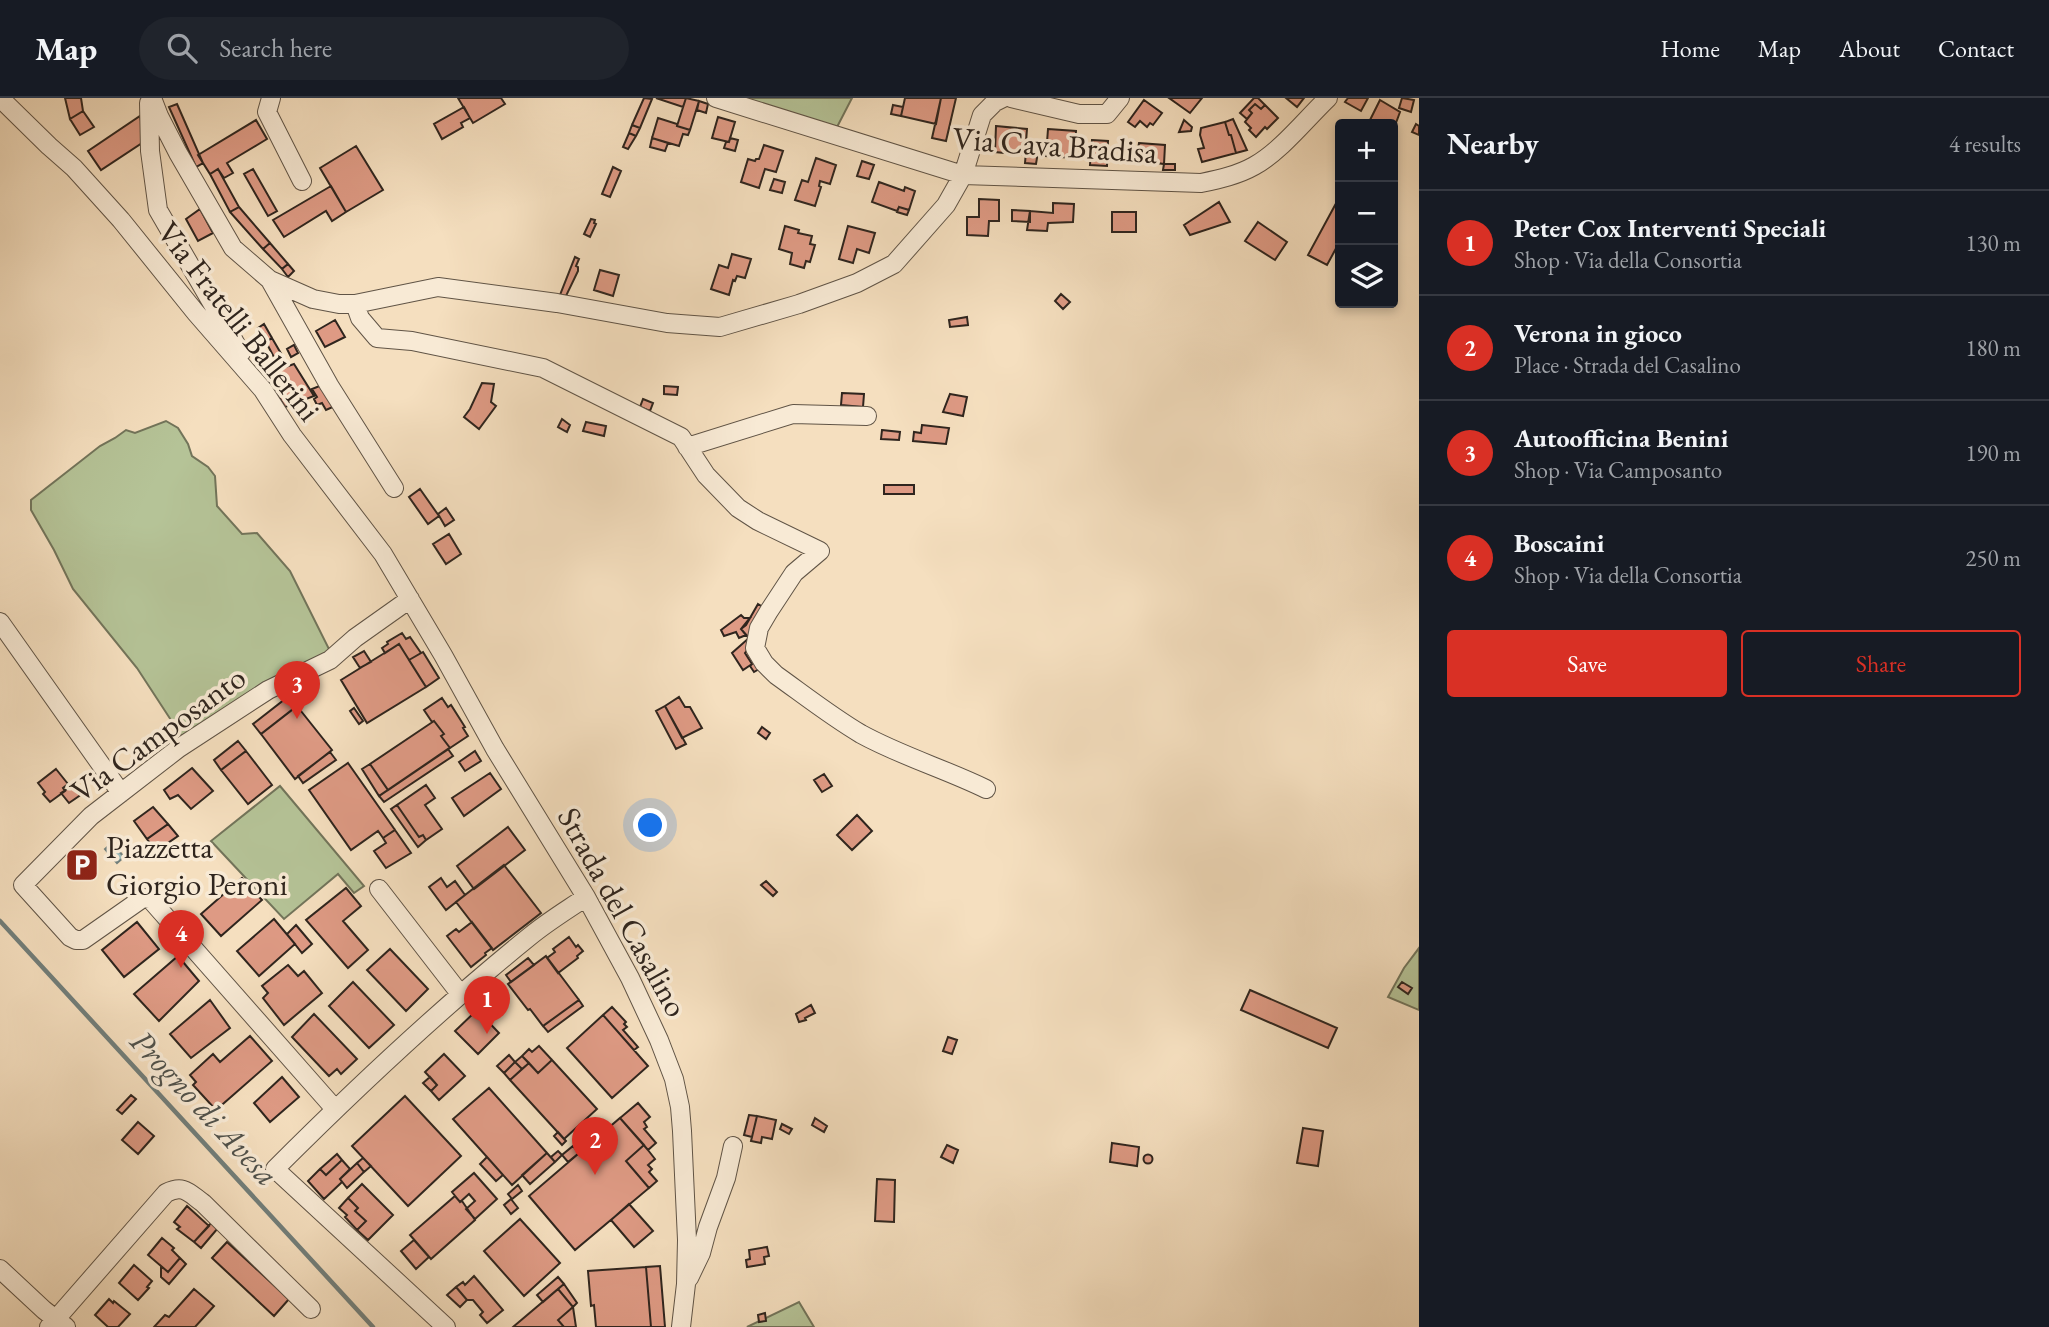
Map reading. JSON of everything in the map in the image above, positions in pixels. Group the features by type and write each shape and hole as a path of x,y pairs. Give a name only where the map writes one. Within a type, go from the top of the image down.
{"street":[{"name":"Via Fratelli Ballerini","path":"1,98 74,168 121,220 263,390 292,435 383,554 410,599"},
{"path":"150,98 150,151 158,210 263,390"},
{"path":"150,98 178,153 233,248 270,280 313,299 355,304 438,287 582,307 667,323 720,327 822,296 857,283 894,264 946,205 964,175 982,116 995,102 1003,98"},
{"path":"271,98 267,112 302,181"},
{"name":"Via Cava Bradisa","path":"716,98 964,175 1201,183 1227,178 1255,165 1279,146 1328,98"},
{"path":"1011,98 1079,114 1107,114 1120,98"},
{"path":"270,280 329,385 394,488"},
{"path":"355,304 360,318 377,338 412,341 543,368 681,437 706,475 738,508 758,521 820,551 794,573 759,628 755,648 764,663 776,675 861,733 906,756 986,789"},
{"path":"687,447 793,414 867,416"},
{"name":"Via Camposanto","path":"335,1109 150,899 143,898 83,940 75,940 23,885 91,816 179,747 268,690 330,660 355,638 410,599"},
{"name":"Strada del Casalino","path":"410,599 495,749 586,897 630,978 674,1079 683,1142 687,1240 681,1327"},
{"path":"0,622 121,793"},
{"path":"379,889 461,995"},
{"path":"446,1327 275,1169 335,1109 461,995 531,935 586,897"},
{"name":"Strada del Casalino","path":"686,1284 701,1253 726,1178 733,1146"},
{"path":"0,1269 57,1324 166,1193 176,1188 204,1203 311,1309"}],"green space":[{"path":"744,98 852,98 836,129"},
{"path":"166,421 178,428 192,456 208,467 215,476 217,506 242,534 257,533 290,571 331,653 184,740 137,668 73,589 31,510 31,500 100,446 126,430 135,433"},
{"path":"280,786 364,886 354,893 338,874 284,919 211,841"},
{"path":"1419,948 1419,1010 1388,997"},
{"path":"799,1302 814,1327 747,1327"}],"water":[{"path":"112,843 124,857 117,863 105,849"}],"building":[{"path":"65,98 81,98 83,111 70,119"},
{"path":"458,98 501,98 505,104 473,123"},
{"path":"644,98 652,99 640,128 632,125"},
{"path":"656,98 686,98 683,107"},
{"path":"686,98 699,101 690,130 677,126"},
{"path":"905,98 941,98 936,124 901,116"},
{"path":"941,98 956,98 946,141 932,138"},
{"path":"1169,98 1202,98 1190,113"},
{"path":"1254,98 1258,98 1265,105 1261,109 1255,104 1249,110 1252,113 1247,119 1240,113"},
{"path":"1286,98 1304,98 1297,107"},
{"path":"1348,98 1368,98 1361,111 1345,102"},
{"path":"1402,98 1414,100 1411,112 1399,108"},
{"path":"1144,100 1162,113 1153,125 1150,123 1147,127 1140,121 1135,127 1128,122"},
{"path":"1380,100 1400,112 1397,119 1370,119"},
{"path":"699,101 708,104 706,113 697,110"},
{"path":"177,104 203,163 196,167 169,107"},
{"path":"1255,104 1261,109 1265,105 1278,118 1256,137 1245,122 1252,113 1249,110"},
{"path":"893,105 903,107 901,116 891,114"},
{"path":"464,107 470,118 461,123 463,127 442,139 434,124"},
{"path":"83,111 94,127 80,135 70,119"},
{"path":"140,116 145,141 101,170 88,151"},
{"path":"718,117 735,122 729,142 712,138"},
{"path":"658,118 690,130 688,135 683,134 679,146 652,138"},
{"path":"1233,119 1247,150 1236,153 1225,122"},
{"path":"256,120 267,139 227,163 233,173 224,178 218,169 210,174 198,155"},
{"path":"1184,120 1192,127 1191,131 1179,132"},
{"path":"1225,122 1236,153 1202,162 1198,149 1204,148 1201,128"},
{"path":"1416,124 1419,126 1419,135 1412,132"},
{"path":"632,125 640,128 636,136 629,133"},
{"path":"996,126 1027,129 1025,155 995,152"},
{"path":"1048,129 1076,131 1074,158 1046,156"},
{"path":"629,133 636,136 628,149 623,147"},
{"path":"652,138 668,143 665,151 650,147"},
{"path":"730,138 738,140 735,151 724,148"},
{"path":"1092,140 1108,141 1107,166 1090,165"},
{"path":"1139,143 1165,145 1164,164 1136,160"},
{"path":"764,145 783,151 776,172 765,169 759,188 741,182 748,159 759,159"},
{"path":"356,146 383,190 346,212 320,168"},
{"path":"1026,151 1038,152 1036,164 1025,163"},
{"path":"816,158 836,165 830,184 820,181 821,187 815,206 795,200 802,180 808,182"},
{"path":"862,161 874,165 869,179 857,176"},
{"path":"1164,164 1175,164 1175,170 1163,170"},
{"path":"613,167 621,171 610,197 602,194"},
{"path":"218,169 239,207 230,212 210,174"},
{"path":"253,169 277,211 268,216 244,174"},
{"path":"774,179 785,182 782,193 770,190"},
{"path":"879,182 904,191 905,187 915,191 909,210 899,207 897,211 872,202"},
{"path":"331,186 346,212 332,221 326,211 284,237 273,220"},
{"path":"979,199 999,200 999,221 989,221 988,236 967,235 967,217 979,217"},
{"path":"1219,202 1230,222 1190,235 1184,225"},
{"path":"1053,203 1074,204 1073,222 1048,223 1047,231 1027,230 1030,211 1053,213"},
{"path":"1335,205 1335,250 1327,265 1308,255"},
{"path":"239,207 270,243 263,249 230,212"},
{"path":"899,207 909,210 907,215 897,212"},
{"path":"200,209 213,233 198,241 186,219"},
{"path":"1012,210 1030,211 1030,222 1012,221"},
{"path":"1112,212 1136,212 1136,232 1112,232"},
{"path":"591,219 595,220 596,224 590,237 584,234"},
{"path":"1258,222 1287,242 1275,260 1245,241"},
{"path":"785,226 812,236 810,244 815,245 810,262 806,261 804,268 790,264 792,253 779,249"},
{"path":"848,226 875,233 869,253 857,249 853,263 839,259"},
{"path":"270,243 288,264 282,269 263,249"},
{"path":"732,254 751,259 745,278 737,276 735,281 733,280 729,295 711,289 719,265 728,268"},
{"path":"575,257 579,259 576,266 578,271 566,296 560,295"},
{"path":"288,264 294,271 288,277 282,269"},
{"path":"600,270 619,275 613,296 594,290"},
{"path":"1061,294 1070,302 1063,309 1055,301"},
{"path":"967,317 968,325 950,327 949,320"},
{"path":"335,320 345,337 325,347 316,331"},
{"path":"264,324 272,338 266,342 258,328"},
{"path":"272,338 283,357 276,361 266,342"},
{"path":"294,345 298,353 291,357 287,349"},
{"path":"294,364 314,396 285,407 265,374"},
{"path":"482,383 494,384 491,402 496,406 479,429 464,417"},
{"path":"322,385 335,406 326,410 322,403 317,405 314,399 317,397 312,389"},
{"path":"664,386 678,387 677,395 664,394"},
{"path":"842,393 864,394 863,407 841,405"},
{"path":"950,394 967,397 963,416 943,412"},
{"path":"643,399 653,403 650,411 640,407"},
{"path":"562,419 570,425 567,432 558,427"},
{"path":"586,422 606,426 604,436 583,431"},
{"path":"922,425 949,428 946,444 913,441 914,432 921,433"},
{"path":"882,430 900,432 899,440 881,439"},
{"path":"884,485 914,485 914,494 884,494"},
{"path":"420,489 439,516 428,524 409,497"},
{"path":"446,508 454,520 445,526 438,514"},
{"path":"449,534 461,554 446,564 433,544"},
{"path":"758,604 766,609 752,644 745,653 752,664 743,670 732,653 749,638 741,629"},
{"path":"741,615 750,618 741,629 746,635 739,638 736,632 724,636 721,630"},
{"path":"402,633 406,639 410,637 421,653 409,660 399,644 385,653 382,648"},
{"path":"399,644 426,687 367,723 341,680"},
{"path":"751,645 764,666 754,672 745,653"},
{"path":"364,651 371,662 360,668 353,657"},
{"path":"423,652 439,678 426,687 409,660"},
{"path":"289,696 297,706 261,734 253,724"},
{"path":"679,697 685,707 690,707 702,728 682,738 665,706"},
{"path":"442,698 448,707 451,705 468,736 450,748 441,736 444,734 424,710"},
{"path":"297,706 332,750 295,779 261,734"},
{"path":"665,706 686,744 676,749 656,711"},
{"path":"354,708 363,721 359,724 350,711"},
{"path":"434,721 450,748 388,790 370,764"},
{"path":"762,727 770,733 766,739 758,733"},
{"path":"238,741 246,751 221,770 214,760"},
{"path":"448,749 453,756 384,802 379,796"},
{"path":"246,751 272,785 248,804 221,770"},
{"path":"475,751 481,761 465,771 459,762"},
{"path":"330,752 336,760 303,783 298,776"},
{"path":"348,763 395,830 383,838 378,831 351,850 309,790"},
{"path":"370,764 388,790 379,796 362,769"},
{"path":"192,768 213,791 191,809 178,795 170,799 164,790"},
{"path":"56,769 68,784 63,788 65,791 50,802 38,783"},
{"path":"490,773 501,789 464,816 452,798"},
{"path":"824,774 832,786 822,792 814,780"},
{"path":"75,784 82,794 69,803 61,793"},
{"path":"426,785 435,798 425,805 442,829 426,840 423,835 419,837 397,805"},
{"path":"397,805 419,837 423,835 426,840 418,847 391,809"},
{"path":"153,807 168,824 147,839 134,821"},
{"path":"857,815 872,831 852,850 837,835"},
{"path":"168,824 178,836 168,843 171,846 159,855 147,839"},
{"path":"508,827 525,850 474,889 457,866"},
{"path":"395,830 411,853 386,868 374,851 386,843 383,838"},
{"path":"504,865 541,913 493,950 456,902"},
{"path":"242,878 262,900 221,936 201,914"},
{"path":"441,878 447,887 455,881 465,895 446,910 429,887"},
{"path":"766,881 777,892 773,896 761,885"},
{"path":"346,888 361,906 343,921 368,950 348,968 306,920"},
{"path":"274,919 295,944 259,976 237,951"},
{"path":"137,922 159,949 124,977 102,950"},
{"path":"472,922 492,948 471,967 447,936 456,929 459,932"},
{"path":"296,925 312,944 302,953 287,934"},
{"path":"569,937 576,947 578,945 583,951 558,973 547,958 555,952 553,949"},
{"path":"390,949 428,989 406,1011 367,970"},
{"path":"178,956 199,981 159,1021 134,994"},
{"path":"546,956 579,1000 543,1026 508,984"},
{"path":"528,958 534,965 511,982 506,975"},
{"path":"288,965 298,976 304,971 322,993 284,1025 263,998 268,993 262,986"},
{"path":"353,982 394,1025 369,1048 329,1006"},
{"path":"1402,982 1412,988 1408,994 1398,987"},
{"path":"1250,990 1337,1028 1328,1048 1241,1010"},
{"path":"210,1000 230,1028 191,1058 170,1034"},
{"path":"579,1000 583,1006 548,1032 543,1026"},
{"path":"811,1005 815,1013 799,1022 796,1014"},
{"path":"612,1007 626,1022 624,1024 627,1027 623,1030 638,1047 634,1050 603,1015"},
{"path":"477,1010 499,1033 478,1054 455,1031"},
{"path":"314,1014 357,1059 341,1074 337,1069 329,1076 292,1037"},
{"path":"603,1015 648,1066 612,1098 567,1048"},
{"path":"250,1036 272,1061 216,1110 193,1085 196,1082 190,1075 213,1054 220,1062"},
{"path":"948,1037 957,1040 952,1054 943,1051"},
{"path":"539,1046 552,1060 538,1073 522,1056 529,1049 532,1052"},
{"path":"444,1054 465,1076 439,1100 431,1091 437,1085 425,1072"},
{"path":"509,1055 515,1062 504,1073 497,1066"},
{"path":"522,1056 529,1063 522,1069 515,1062"},
{"path":"552,1060 597,1109 564,1139 510,1080 529,1063 538,1073"},
{"path":"515,1062 522,1069 510,1080 504,1073"},
{"path":"282,1077 299,1097 270,1122 254,1103"},
{"path":"430,1077 437,1085 431,1091 423,1083"},
{"path":"489,1088 547,1153 512,1185 453,1119"},
{"path":"131,1095 136,1099 122,1114 117,1110"},
{"path":"405,1096 461,1156 408,1206 352,1146"},
{"path":"638,1103 650,1117 644,1122 647,1127 644,1129 656,1143 648,1150 620,1118"},
{"path":"749,1115 757,1116 752,1137 744,1135"},
{"path":"757,1116 776,1120 772,1139 762,1137 761,1143 751,1141"},
{"path":"620,1118 644,1145 626,1161 649,1188 575,1250 529,1196"},
{"path":"815,1118 827,1126 824,1132 812,1125"},
{"path":"138,1122 154,1136 138,1154 122,1140"},
{"path":"782,1124 792,1129 789,1134 780,1129"},
{"path":"1303,1128 1323,1131 1318,1166 1297,1163"},
{"path":"558,1132 566,1141 562,1145 554,1136"},
{"path":"1112,1143 1139,1147 1137,1166 1110,1162"},
{"path":"644,1145 655,1159 648,1165 652,1169 649,1172 657,1181 649,1188 626,1161"},
{"path":"947,1145 958,1150 953,1163 941,1157"},
{"path":"573,1146 579,1153 568,1162 562,1155"},
{"path":"558,1151 562,1155 555,1162 551,1157"},
{"path":"547,1153 555,1162 530,1184 522,1175"},
{"path":"337,1154 342,1160 326,1175 320,1169"},
{"path":"1148,1154 1153,1159 1148,1164 1143,1159"},
{"path":"487,1157 503,1175 496,1181 480,1164"},
{"path":"363,1158 371,1166 364,1172 357,1163"},
{"path":"342,1160 350,1169 340,1179 342,1182 324,1199 308,1181 320,1169 326,1175"},
{"path":"357,1163 364,1172 347,1188 340,1179"},
{"path":"474,1173 497,1199 475,1219 466,1209 475,1201 469,1194 460,1202 452,1192"},
{"path":"877,1179 895,1180 894,1222 875,1221"},
{"path":"362,1184 393,1215 368,1240 357,1230 366,1221 355,1211 358,1208 348,1198"},
{"path":"518,1185 522,1191 512,1199 508,1194"},
{"path":"455,1196 462,1201 475,1220 431,1259 410,1235"},
{"path":"348,1198 358,1208 355,1211 366,1221 357,1230 339,1208"},
{"path":"511,1199 518,1208 511,1214 504,1205"},
{"path":"629,1204 653,1231 634,1247 611,1220"},
{"path":"187,1206 209,1226 194,1242 177,1229 180,1227 174,1222"},
{"path":"520,1219 560,1263 524,1296 484,1251"},
{"path":"212,1222 218,1228 201,1248 194,1242"},
{"path":"162,1238 174,1248 172,1250 180,1258 168,1272 148,1255"},
{"path":"414,1240 429,1257 416,1269 401,1251"},
{"path":"227,1242 289,1299 274,1316 212,1258"},
{"path":"767,1247 769,1256 764,1257 765,1264 747,1267 749,1250"},
{"path":"180,1258 186,1264 169,1284 161,1277 161,1266 168,1272"},
{"path":"134,1265 152,1281 138,1300 119,1283"},
{"path":"660,1266 665,1327 651,1327 646,1267"},
{"path":"646,1267 651,1327 596,1327 588,1271"},
{"path":"474,1276 503,1310 487,1323 480,1315 483,1312 473,1300 467,1300 456,1287 463,1282 465,1285"},
{"path":"558,1277 564,1284 543,1302 537,1295"},
{"path":"564,1284 577,1303 573,1307 558,1289"},
{"path":"456,1287 467,1300 460,1307 447,1295"},
{"path":"194,1289 214,1306 195,1327 154,1327 165,1315 169,1317"},
{"path":"558,1289 573,1307 558,1320 564,1327 513,1327"},
{"path":"109,1299 130,1314 118,1327 108,1327 95,1315"},
{"path":"573,1307 576,1327 564,1327 558,1320"},
{"path":"765,1313 766,1321 759,1322 758,1315"}],"waterway":[{"name":"Progno di Avesa","path":"0,921 373,1327"}],"place":[{"name":"Autoofficina Benini","path":"297,719"},
{"name":"Piazzetta Giorgio Peroni","path":"82,865"},
{"name":"Boscaini","path":"181,968"},
{"name":"Peter Cox Interventi Speciali","path":"487,1034"},
{"name":"Verona in gioco","path":"595,1175"}]}
